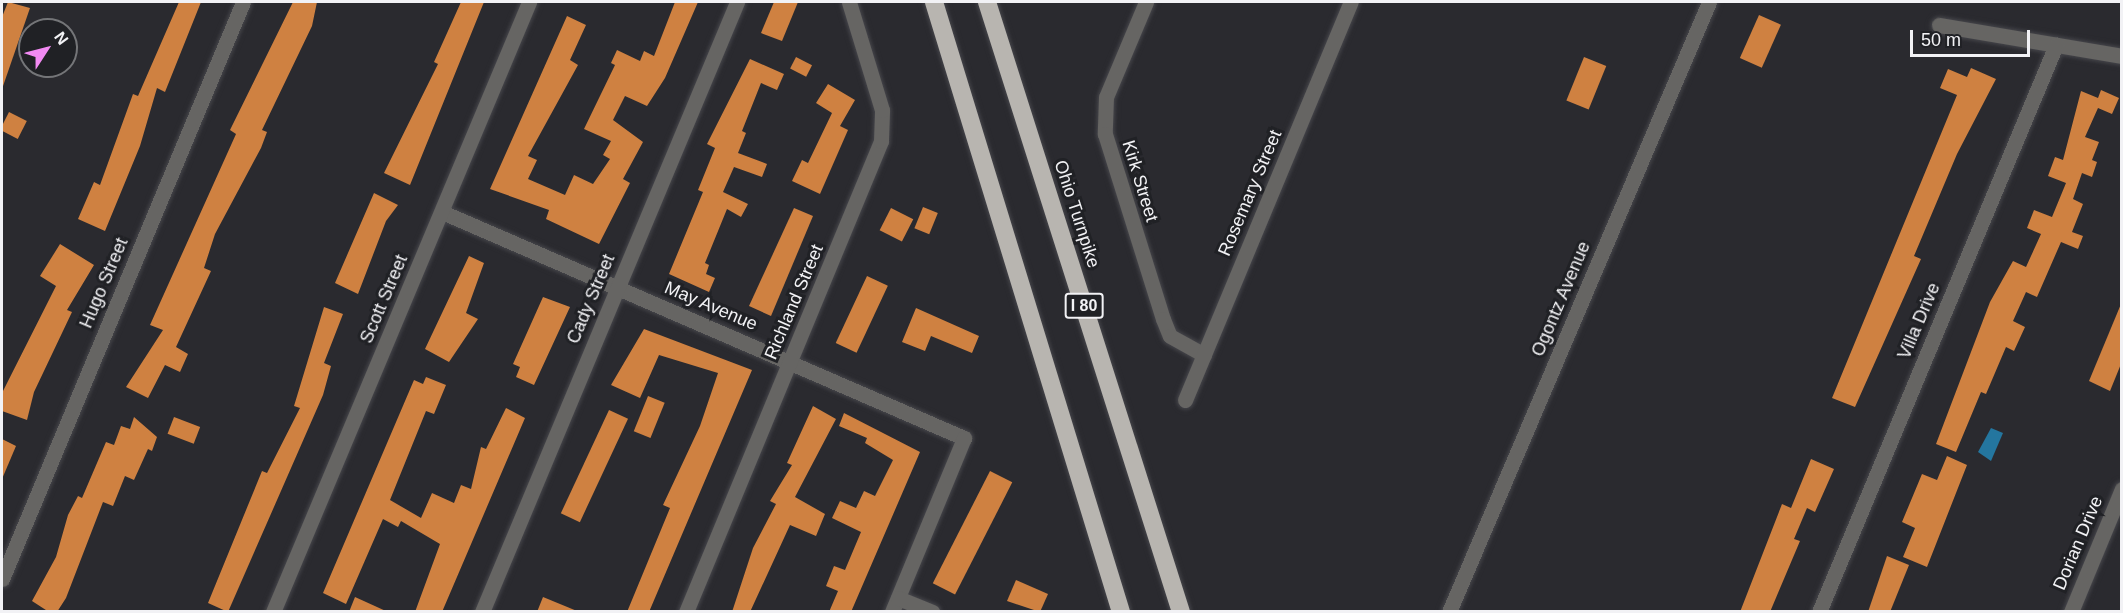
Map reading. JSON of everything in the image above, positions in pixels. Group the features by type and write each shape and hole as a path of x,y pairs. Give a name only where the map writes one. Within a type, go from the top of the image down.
{"highway":[{"path":"934,2 1121,612"},
{"name":"Ohio Turnpike","path":"987,2 1182,612"}],"street":[{"name":"Hugo Street","path":"2,579 243,2"},
{"name":"Scott Street","path":"273,612 529,2"},
{"name":"Cady Street","path":"482,612 736,2"},
{"name":"Richland Street","path":"686,612 884,129 849,2"},
{"name":"Kirk Street","path":"1146,2 1106,97 1105,134 1167,327 1183,347 1203,355"},
{"name":"Rosemary Street","path":"1185,400 1351,2"},
{"name":"Ogontz Avenue","path":"1449,612 1709,2"},
{"path":"1939,25 2121,56"},
{"name":"Villa Drive","path":"1819,612 2055,45"},
{"name":"May Avenue","path":"442,212 964,438 895,605"},
{"name":"Dorian Drive","path":"2071,612 2121,489"},
{"path":"895,605 932,612"}],"water":[{"path":"1991,428 2003,433 1991,461 1978,452"}],"building":[{"path":"8,2 30,8 27,18 18,18 18,43 2,89 2,17"},
{"path":"179,2 201,2 165,92 157,88 140,146 105,231 78,219 94,182 100,185 133,94 138,96"},
{"path":"293,2 317,2 312,26 262,130 267,132 261,148 215,234 204,268 211,271 176,347 188,354 180,372 165,365 148,398 126,387 163,330 150,325 236,134 230,130"},
{"path":"461,2 484,2 410,185 384,173 438,64 434,62"},
{"path":"675,2 698,2 665,78 647,106 625,96 613,120 643,142 623,179 630,183 599,244 546,219 549,210 490,189 567,16 586,25 570,60 578,65 528,156 537,160 528,179 565,195 574,175 593,184 610,159 603,155 611,141 584,129 615,65 611,63 617,50 640,61 644,51 654,56"},
{"path":"774,2 798,2 782,41 761,33"},
{"path":"1759,15 1781,25 1762,68 1740,58"},
{"path":"796,57 812,65 806,77 790,69"},
{"path":"1584,57 1606,66 1589,110 1566,101"},
{"path":"750,59 784,74 777,90 761,83 742,131 746,133 738,153 767,164 762,177 734,167 723,192 748,204 741,217 727,209 705,263 709,265 706,274 715,278 709,292 669,274 703,192 698,190 715,148 707,144"},
{"path":"1971,68 1996,79 1957,154 1914,256 1921,259 1855,407 1832,398 1957,95 1940,88 1948,69 1967,77"},
{"path":"828,84 855,100 840,126 848,130 820,194 792,181 802,160 808,163 832,113 816,103"},
{"path":"2101,90 2119,98 2112,114 2098,108 2085,137 2099,142 2092,160 2097,162 2092,177 2082,173 2073,199 2083,204 2072,232 2083,236 2078,249 2061,242 2037,297 2026,292 2013,321 2025,327 2014,351 2006,347 1986,394 1981,392 1956,452 1936,444 1990,302 2013,261 2026,267 2041,234 2027,228 2034,210 2052,217 2066,183 2048,176 2055,157 2063,160 2081,91 2098,98"},
{"path":"9,112 27,121 18,139 2,131"},
{"path":"374,193 398,205 386,221 358,294 335,283"},
{"path":"923,207 938,213 929,234 914,228"},
{"path":"794,208 813,216 771,316 749,306"},
{"path":"891,208 913,219 902,242 880,230"},
{"path":"60,244 94,265 67,310 72,312 34,392 27,420 2,411 2,393 56,286 40,276"},
{"path":"469,256 484,263 466,313 478,319 449,362 425,349"},
{"path":"867,276 888,286 857,353 836,343"},
{"path":"543,297 570,307 534,385 516,377 520,367 513,364"},
{"path":"2121,304 2121,364 2110,391 2089,381"},
{"path":"324,307 343,314 324,363 331,366 323,395 228,612 208,603 262,471 267,473 300,408 294,406"},
{"path":"916,308 979,336 972,353 931,336 925,351 902,342"},
{"path":"644,329 752,370 649,612 627,612 670,508 663,505 700,426 718,373 659,355 640,398 611,385"},
{"path":"426,377 446,385 434,414 426,411 390,500 421,518 432,493 454,503 461,485 471,489 481,447 486,449 506,408 525,418 442,612 415,612 440,544 401,521 398,527 383,519 346,604 323,593 414,380 423,384"},
{"path":"648,396 665,403 650,438 634,431"},
{"path":"813,406 836,419 795,497 825,514 816,536 790,525 750,612 732,612 753,548 776,504 770,501 792,465 787,463"},
{"path":"609,410 628,419 580,522 561,513"},
{"path":"844,413 920,452 851,612 829,612 838,591 826,586 834,566 845,570 861,532 832,518 840,501 856,508 864,491 875,496 893,460 865,443 867,438 839,426"},
{"path":"134,417 157,437 152,451 148,449 134,480 125,476 113,506 103,502 66,598 57,612 49,612 32,601 56,557 68,515 78,496 82,498 106,442 114,445 121,426 130,429"},
{"path":"174,417 200,427 194,444 168,434"},
{"path":"2,439 16,446 2,479"},
{"path":"1947,456 1967,465 1927,567 1903,557 1915,528 1902,522 1922,474 1937,480"},
{"path":"1811,459 1834,469 1815,512 1807,508 1794,539 1800,541 1770,612 1740,612 1782,504 1791,508"},
{"path":"990,471 1012,482 955,595 933,583"},
{"path":"1887,556 1909,565 1890,612 1868,612"},
{"path":"1016,580 1048,594 1040,612 1007,601"},
{"path":"355,597 388,612 349,612"},
{"path":"543,597 577,611 577,612 537,612"}]}
